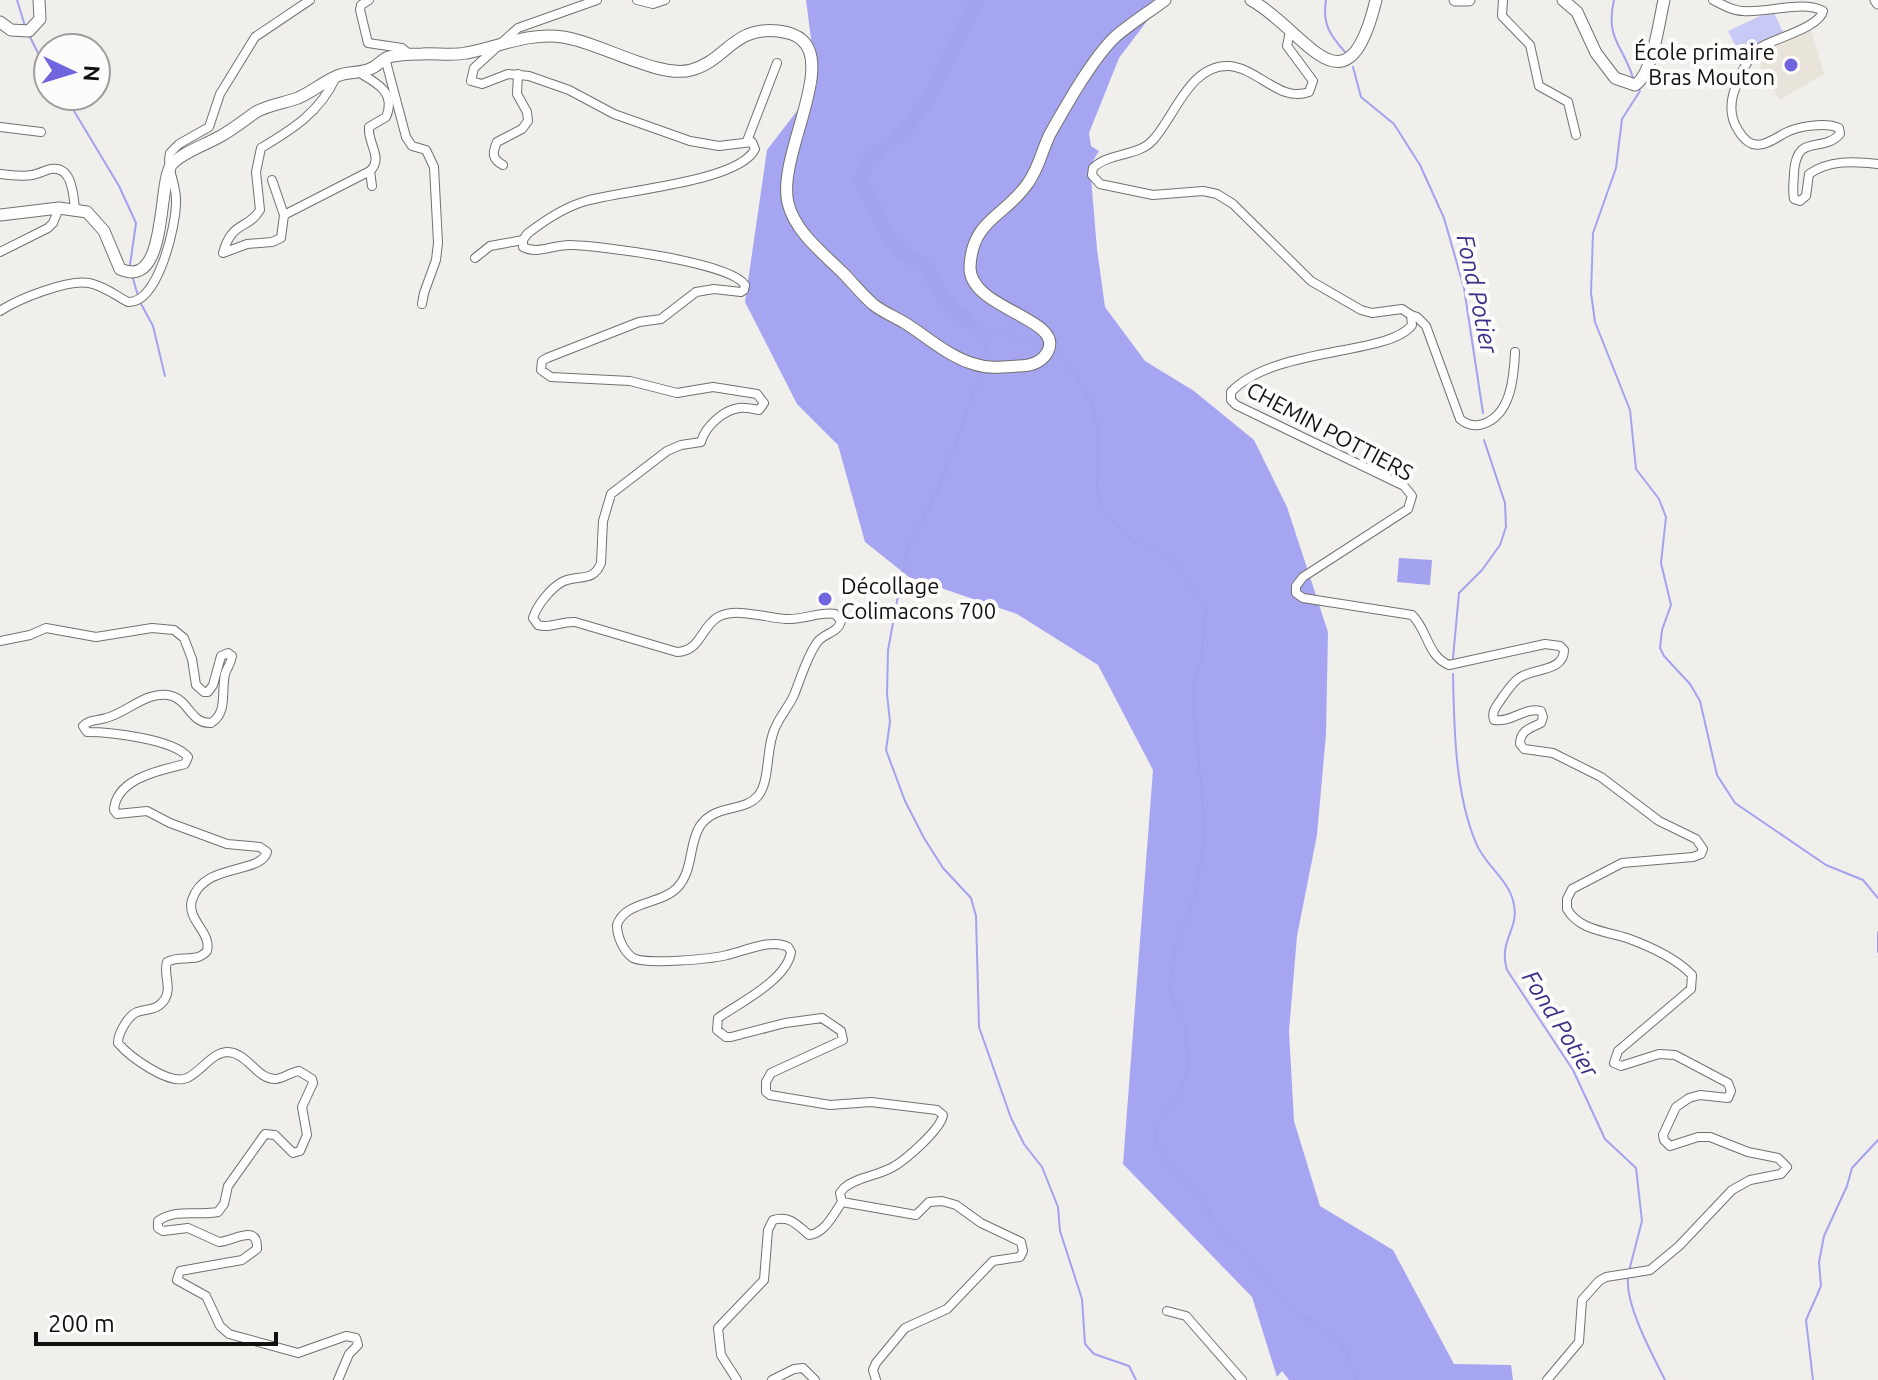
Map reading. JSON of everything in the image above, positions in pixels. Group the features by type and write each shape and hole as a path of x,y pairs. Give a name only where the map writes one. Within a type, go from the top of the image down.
{"main road":[{"path":"0,22 11,30 29,31 40,19 39,0"},
{"path":"0,215 59,208 87,212 104,231 120,269 133,272 148,260 160,231 169,168 255,113 297,98 336,76 377,66 385,58 409,54 464,53 540,36 588,42 653,67 685,72 703,66 735,40 751,32 784,32 801,39 808,46 813,70 811,90 787,172 787,201 807,237 873,305 964,361 990,368 1031,366 1047,355 1051,344 1042,328 990,300 978,289 969,273 975,237 991,217 1012,203 1030,181 1048,138 1097,59 1114,38 1165,0"},
{"path":"1251,0 1318,56 1333,61 1352,56 1363,43 1376,0"},
{"path":"1455,0 1469,0"},
{"path":"1563,0 1583,21 1586,35 1596,53 1615,78 1635,85 1639,83 1652,54 1664,0"}],"street":[{"path":"0,311 11,304 73,282 100,286 128,302 134,303 143,298 154,284 176,220 175,185 169,168 169,158 174,149 205,131 211,123 220,94 255,37 310,0"},
{"path":"369,0 361,5 360,10 368,43 402,48 409,54"},
{"path":"475,258 490,246 523,240 562,211 587,201 725,172 754,154 755,145 747,141 730,146 690,141 614,114 556,85 518,74 499,75 482,84 471,81 474,68 518,28 597,0"},
{"path":"637,0 659,1"},
{"path":"1503,0 1502,16 1530,45 1539,86 1568,102 1576,135"},
{"path":"1713,0 1745,12 1796,2 1816,5 1823,11 1818,21 1759,48 1736,85 1732,99 1731,114 1735,125 1742,137 1751,143 1771,143 1796,129 1830,125 1841,131 1836,139 1800,150 1795,162 1794,199 1803,200 1809,174 1816,169 1842,162 1878,164"},
{"path":"1290,31 1287,46 1313,81 1309,92 1286,93 1257,75 1238,68 1216,67 1208,70 1194,82 1152,142 1102,161 1093,168 1092,175 1100,184 1153,195 1203,191 1217,194 1233,204 1311,281 1361,310 1372,313 1402,309 1426,326 1464,423 1480,426 1498,416 1510,389 1515,352"},
{"path":"385,58 406,137 412,146 426,150 434,167 437,254 422,304"},
{"path":"747,141 777,63"},
{"path":"284,215 375,166 369,127 386,117 389,103 381,84 358,72"},
{"path":"503,165 493,155 497,142 522,129 528,121 527,112 517,94 518,74"},
{"path":"272,180 284,215 281,238 247,244 223,253 229,235 254,219 260,210 256,172 261,148 300,124 321,104 336,76"},
{"path":"0,127 41,132"},
{"path":"0,174 23,176 49,169 60,170 71,184 75,208"},
{"path":"370,171 372,186"},
{"path":"0,252 48,228 59,208"},
{"path":"523,240 523,247 529,250 571,245 697,262 739,278 745,285 741,292 714,289 696,292 661,319 639,322 542,361 541,370 551,377 630,381 685,394 713,387 757,394 764,403 759,410 739,408 725,413 704,432 701,442 667,451 611,494 603,521 602,556 598,570 587,578 562,582 535,610 533,618 538,625 575,622 677,652 689,650 711,623 726,614 797,620 828,613 839,616 840,626 816,642 794,695 770,738 764,784 760,792 745,804 727,807 711,815 697,833 691,862 676,888 624,913 617,925 621,942 629,954 642,960 717,958 776,944 788,947 791,952 787,964 750,999 718,1018 717,1030 731,1037 785,1023 822,1018 841,1031 843,1040 771,1073 765,1087 770,1095 830,1105 871,1102 941,1111 944,1118 939,1127 902,1161 849,1183 840,1193 842,1202 824,1228 816,1234 809,1235 791,1219 782,1217 773,1220 768,1230 764,1280 718,1328 721,1355 737,1380"},
{"name":"CHEMIN POTTIERS","path":"1411,315 1412,325 1405,332 1374,343 1289,360 1231,392 1230,398 1236,405 1404,486 1412,496 1408,509 1303,577 1296,586 1299,596 1412,615 1434,655 1449,665 1545,644 1560,646 1564,650 1563,658 1554,666 1520,677 1494,710 1494,720 1505,720 1531,709 1541,711 1541,723 1525,730 1520,737 1524,749 1553,753 1601,777 1652,817 1696,839 1702,846 1701,854 1693,857 1631,861 1611,866 1572,889 1567,899 1567,909 1578,923 1649,948 1686,968 1692,975 1691,989 1618,1051 1614,1060 1621,1066 1659,1054 1675,1055 1730,1087 1728,1098 1700,1095 1676,1107 1663,1135 1666,1144 1677,1146 1698,1137 1710,1137 1748,1152 1783,1160 1787,1169 1781,1174 1750,1180 1732,1190 1655,1267 1644,1273 1618,1275 1599,1281 1582,1300 1579,1342 1547,1380"},
{"path":"0,641 46,628 96,637 152,628 174,630 184,638 192,659 196,685 204,692 211,690 221,656 228,653 232,656 225,674 221,713 211,723 199,721 180,700 166,695 143,700 109,718 89,721 83,726 87,732 145,739 181,750 188,757 185,764 154,771 132,783 117,799 114,810 117,814 147,811 227,844 260,847 267,854 261,861 207,878 198,888 191,907 194,919 207,939 207,951 199,958 171,959 167,962 165,999 156,1008 132,1016 119,1034 118,1043 158,1073 177,1079 187,1078 218,1055 229,1052 242,1057 266,1077 278,1079 299,1071 312,1079 302,1107 307,1135 298,1153 293,1153 275,1135 265,1134 228,1186 224,1204 218,1212 182,1212 162,1217 158,1228 163,1231 188,1228 219,1242 245,1234 254,1236 257,1249 250,1256 180,1271 177,1280 206,1296 220,1326 229,1334 298,1353 346,1336 356,1338 358,1345 349,1354 338,1380"},
{"path":"842,1202 916,1215 929,1202 942,1201 956,1205 981,1223 1017,1239 1023,1247 1020,1257 993,1261 947,1309 905,1328 876,1363 873,1370 876,1380"},
{"path":"1167,1311 1186,1316 1242,1380"},
{"path":"772,1380 803,1368 815,1380"}],"shaded area":[{"path":"806,0 1163,0 1119,58 1089,133 1091,146 1099,151 1090,166 1097,249 1105,307 1145,361 1194,391 1254,440 1287,507 1328,632 1326,734 1317,835 1297,936 1289,1031 1294,1121 1320,1206 1393,1250 1454,1364 1511,1365 1513,1380 1289,1380 1282,1371 1277,1377 1252,1297 1123,1164 1153,770 1098,665 1017,614 909,577 865,542 838,445 797,404 745,302 767,150 817,85"},
{"path":"1773,10 1783,32 1739,53 1728,31"},
{"name":"École primaire Bras Mouton","path":"1810,27 1824,74 1780,100 1755,56"},
{"path":"1399,558 1432,560 1430,585 1397,582"}],"waterway":[{"path":"17,0 25,26"},
{"path":"968,321 944,300 928,269 898,249 885,230 861,179 867,163 907,127 927,102 977,0"},
{"name":"Fond Potier","path":"1326,0 1328,29 1345,52"},
{"path":"1614,0 1613,33 1633,78"},
{"path":"29,35 32,41"},
{"name":"Fond Potier","path":"1353,67 1361,97 1394,124 1420,165 1444,218 1464,288 1483,413"},
{"path":"1638,88 1640,91 1622,119 1616,168 1593,233 1591,293 1595,322 1630,410 1636,469 1659,499 1666,517 1661,563 1671,605 1662,630 1660,648 1700,701 1717,775 1735,803 1826,865 1863,880 1878,898"},
{"path":"75,112 119,186 136,223 130,265"},
{"path":"132,275 138,296"},
{"path":"140,302 153,326 165,376"},
{"path":"968,321 1043,347"},
{"path":"971,325 984,340 987,356"},
{"path":"1052,351 1078,379 1093,406 1098,432 1097,487 1104,511 1130,539 1159,550 1174,563 1206,607 1201,661 1194,682 1193,701 1203,805 1203,846 1197,887 1176,947 1169,990 1185,1026 1188,1064 1181,1094 1155,1126 1156,1140 1167,1165 1199,1194 1218,1229 1247,1255 1284,1302 1344,1348 1358,1380"},
{"path":"982,370 941,483 906,553 888,650 890,722 886,750 905,801 924,838 943,868 971,898 976,916 979,1027 1011,1118 1024,1144 1042,1167 1058,1207 1060,1231 1082,1299 1085,1344 1094,1354 1129,1366 1136,1380"},
{"name":"Fond Potier","path":"1453,658 1459,593 1482,570 1500,545 1506,527 1505,503 1484,440"},
{"name":"Fond Potier","path":"1453,674 1457,760 1469,824 1480,851 1508,888 1514,905 1514,922 1505,951 1507,970 1573,1070 1605,1139 1636,1168 1642,1221 1629,1271"},
{"path":"1878,932 1878,952"},
{"path":"1813,1380 1806,1320 1821,1286 1819,1262 1824,1236 1852,1168 1878,1140"},
{"name":"Fond Potier","path":"1628,1277 1635,1315 1665,1380"}],"place":[{"name":"École primaire Bras Mouton","path":"1791,65"},
{"name":"Décollage Colimacons 700","path":"825,599"}]}
